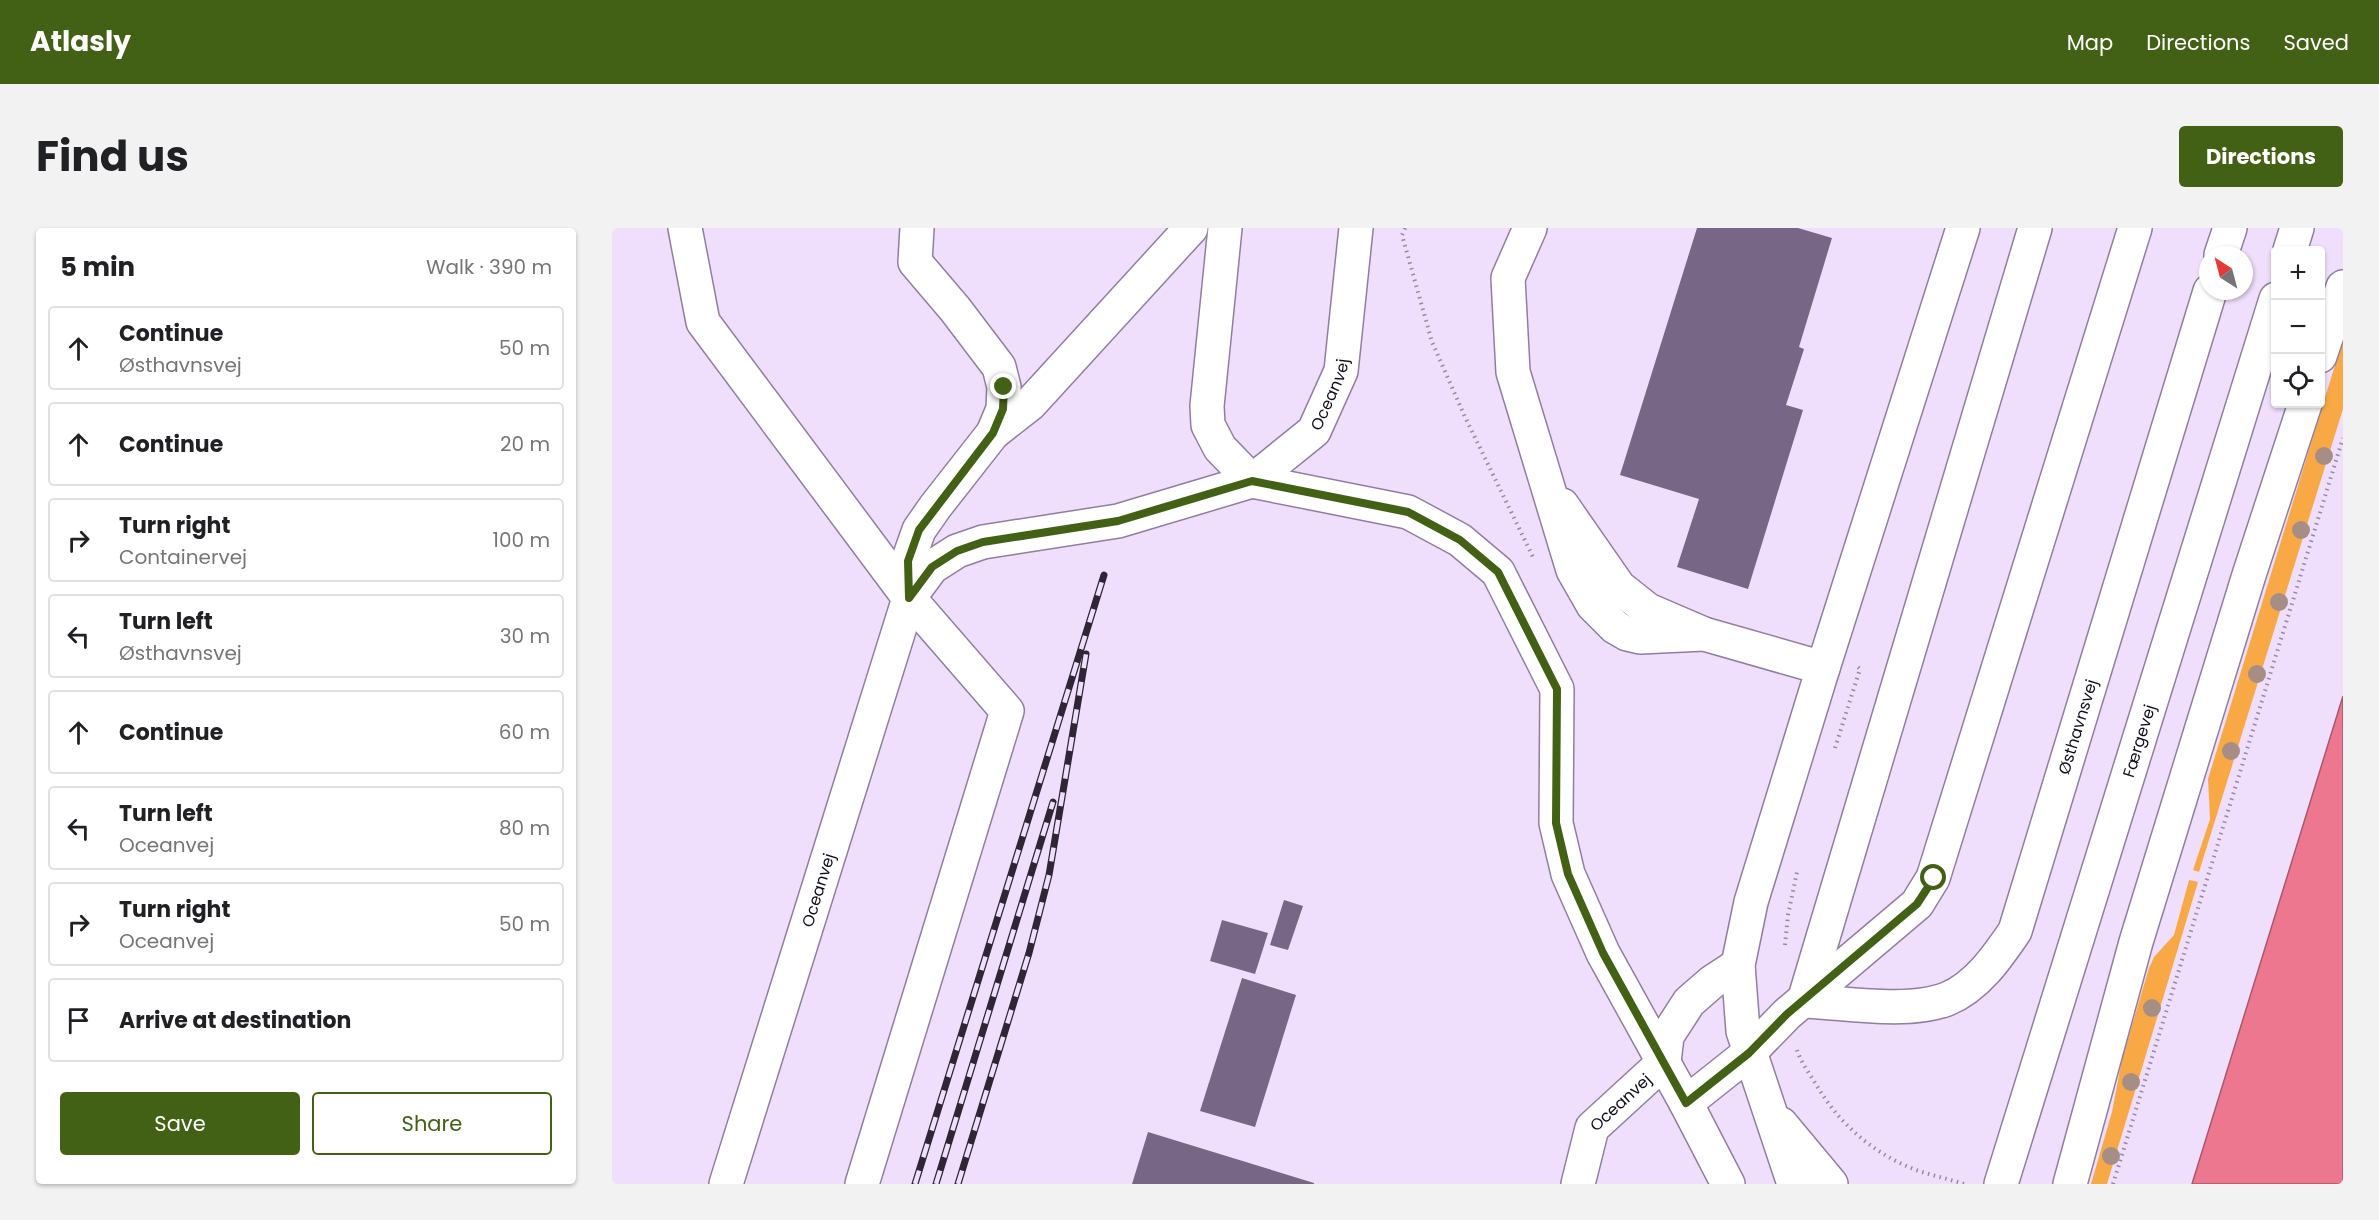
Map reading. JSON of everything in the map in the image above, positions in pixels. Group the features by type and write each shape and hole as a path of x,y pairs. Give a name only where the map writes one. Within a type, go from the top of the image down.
{"street":[{"path":"685,228 703,322 909,598 1007,711 862,1184"},
{"name":"Oceanvej","path":"917,228 915,262 955,309 999,367 1004,387 1003,409 993,433"},
{"name":"Oceanvej","path":"726,1184 909,598 908,561 919,530 993,433 1030,404 1191,228"},
{"path":"1225,228 1207,406 1209,425 1220,448 1252,481 1408,512 1460,540 1498,572 1557,689 1556,823 1568,874 1603,953 1728,1184"},
{"name":"Oceanvej","path":"909,598 932,567 957,551 983,542 1118,521 1252,481 1314,431 1341,371 1356,228"},
{"path":"1530,228 1508,278 1514,372 1547,484 1619,587 1648,610 1704,634 1823,668"},
{"path":"1794,1184 1749,1053 1742,1019 1738,965 1751,902 1963,228"},
{"path":"1804,1001 2035,228"},
{"path":"1686,1103 1749,1053 1787,1014 1917,904 1934,878 2135,228"},
{"path":"2225,246 2230,228"},
{"path":"2291,246 2297,228"},
{"path":"2321,354 2343,287"},
{"name":"Østhavnsvej","path":"1804,1001 1915,1007 1948,998 1975,980 1998,956 2015,931 2208,300"},
{"name":"Færgevej","path":"2001,1184 2276,300"},
{"path":"2070,1184 2139,931 2249,575 2304,408"},
{"path":"1664,1062 1667,1036 1689,1002 1712,982 1738,965"},
{"name":"Oceanvej","path":"1578,1184 1593,1128 1664,1062"},
{"path":"1770,1111 1831,1184"}],"path":[{"path":"1405,228 1402,235 1432,342 1465,417 1537,565"},
{"path":"2113,1184 2343,438"}],"shaded area":[{"path":"2343,339 2343,409 2199,872 2193,870 2210,819 2208,779 2322,408 2325,408 2325,398"},
{"path":"2343,696 2343,1184 2192,1184"},
{"path":"2189,880 2198,882 2107,1184 2091,1184 2112,1112 2122,1059 2149,968 2154,957 2174,935"}],"building":[{"path":"1697,228 1798,228 1832,238 1799,347 1804,349 1786,405 1803,410 1748,589 1677,567 1699,499 1620,475"},
{"path":"1284,900 1303,906 1288,950 1270,945"},
{"path":"1222,920 1268,933 1255,974 1210,961"},
{"path":"1242,978 1296,995 1255,1127 1200,1111"},
{"path":"1148,1132 1314,1183 1314,1184 1132,1184"}],"railway":[{"path":"915,1184 1104,575"},
{"path":"958,1184 1029,953 1049,875 1086,654"},
{"path":"936,1184 1053,802"}],"route":[{"path":"1004,387 1003,409 993,433 919,530 908,561 909,598 932,567 957,551 983,542 1118,521 1252,481 1408,512 1460,540 1498,572 1557,689 1556,823 1568,874 1603,953 1686,1103 1749,1053 1787,1014 1917,904 1934,878"}]}
